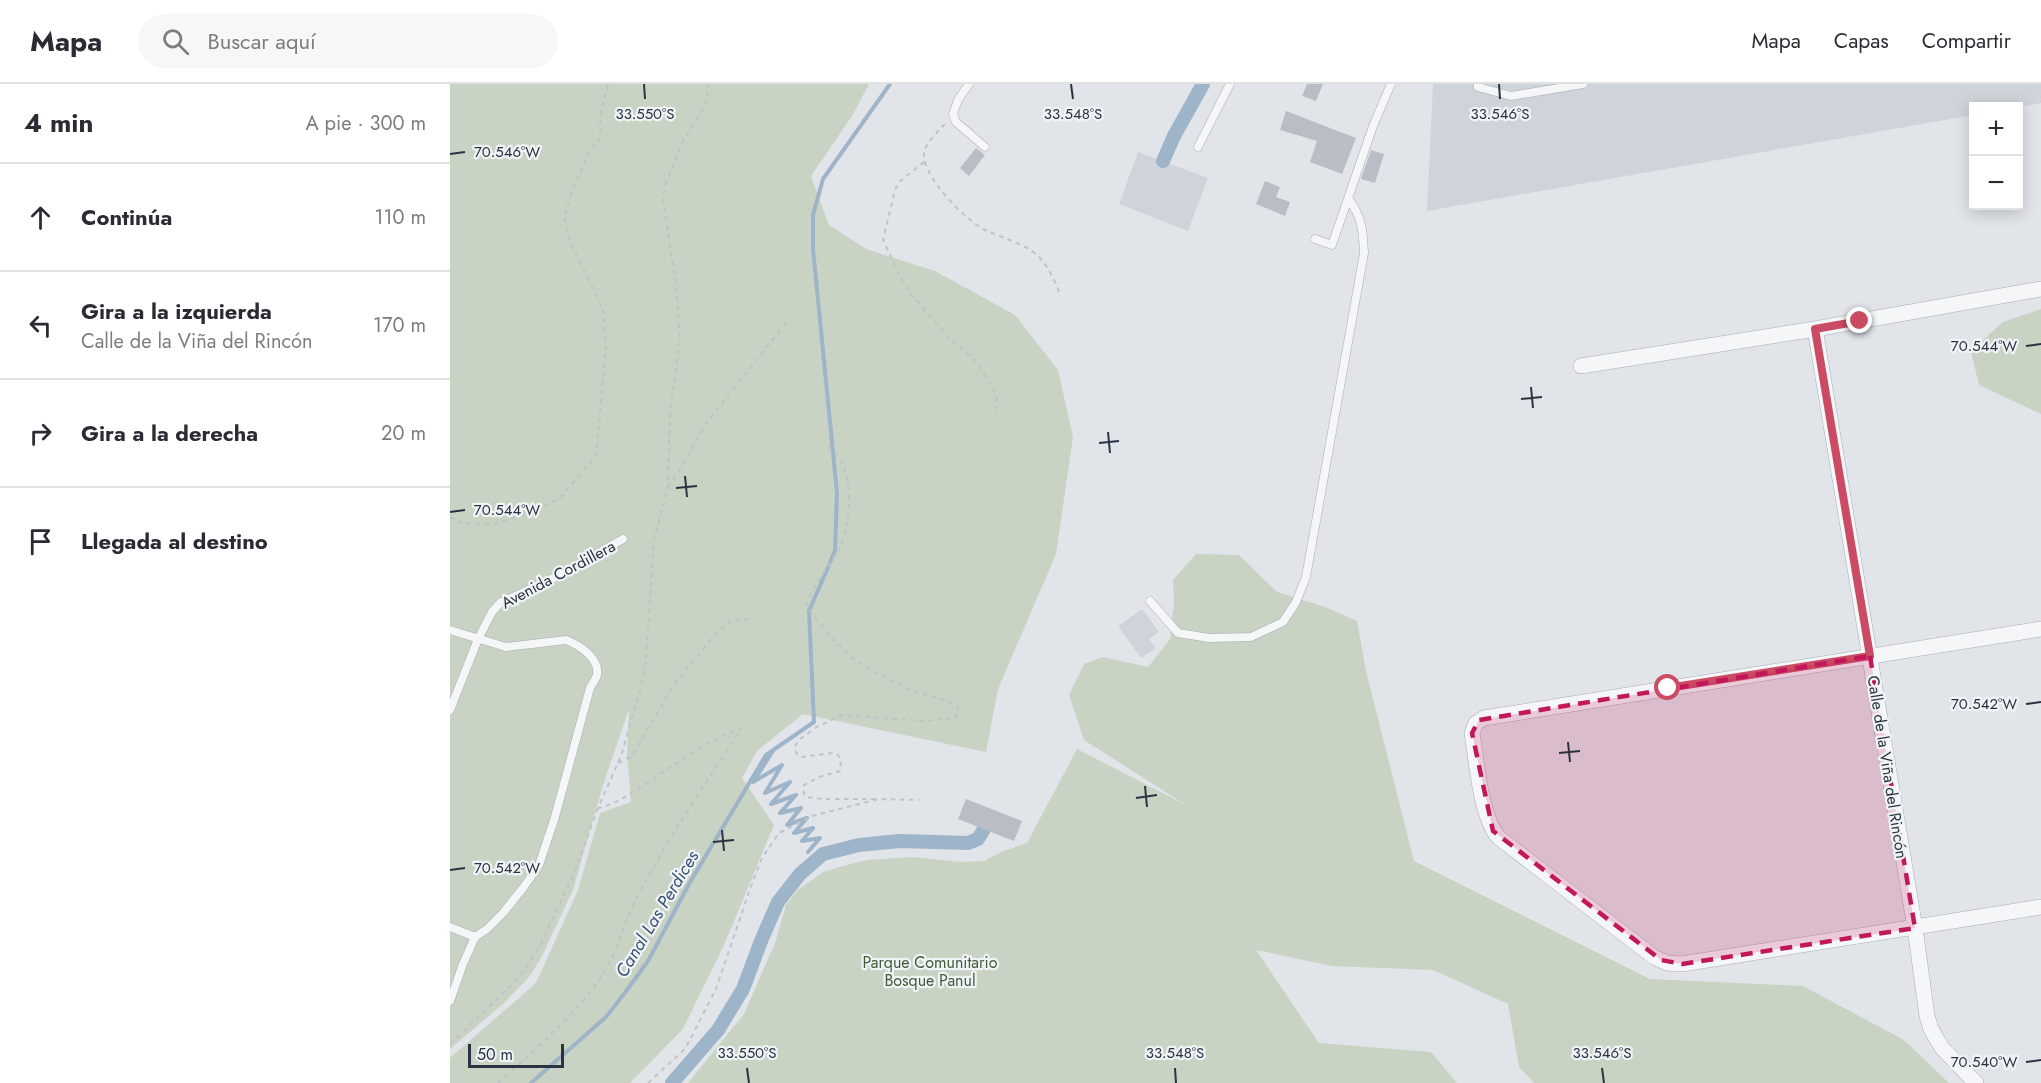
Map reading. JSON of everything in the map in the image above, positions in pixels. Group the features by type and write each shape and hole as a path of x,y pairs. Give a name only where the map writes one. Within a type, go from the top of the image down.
{"street":[{"path":"1581,366 1815,329 2041,289"},
{"name":"Calle de la Viña del Rincón","path":"1815,329 1915,928 1927,1016 1931,1029 1942,1048 1976,1083"},
{"path":"2041,629 1484,718 1476,723 1472,733 1490,825 1503,842 1654,957 1667,963 1682,964 2041,907"}],"lane":[{"path":"969,84 958,100 953,114 956,122 985,147"},
{"path":"1198,147 1230,84"},
{"path":"1315,239 1332,245 1373,126 1391,84"},
{"path":"1478,84 1478,87 1511,96 1583,84"},
{"path":"1150,601 1178,633 1209,638 1251,637 1283,622 1296,602 1306,577 1364,253 1359,213 1349,199"},
{"name":"Avenida Cordillera","path":"450,710 478,639 492,612 500,603 556,577 623,539"},
{"path":"450,630 506,647 566,640 590,655 597,674 590,688 555,817 538,865 528,882 503,913 475,937 450,1001"},
{"path":"450,927 475,937"}],"path":[{"path":"450,517 460,523 495,524 527,514 559,499 596,456 606,345 603,309 571,244 564,217 590,150 601,137 600,117 608,84"},
{"path":"450,1044 518,979 540,946 574,873 631,725 646,658 654,539 668,487 670,412 680,339 675,283 663,201 666,183 682,143 705,106 709,84"},
{"path":"953,114 925,149 924,162 940,189 964,217 984,230 1036,255 1047,266 1061,296"},
{"path":"924,162 899,182 883,240 911,294 948,337 975,361 992,386 997,399 996,415"},
{"path":"668,487 707,422 786,323"},
{"path":"828,447 840,460 845,474 848,517 845,536 815,584 807,606 841,647 862,665 920,693 950,703 958,711 956,718 942,720 842,715 815,728 797,742 796,753 801,757 833,753 840,756 842,764 840,771 819,777 804,785 804,794 806,797 825,799 919,800"},
{"path":"618,763 632,756 674,686 711,639 731,620 755,619"},
{"path":"498,1083 526,1059 568,1015 606,969 630,912 652,869 741,729 729,732 623,798 608,806 598,808"},
{"path":"648,1083 685,1049 716,989 762,858 779,833 812,816 879,799"}],"highlighted area":[{"path":"1870,656 1915,928 1682,964 1661,960 1493,831 1472,733 1479,720"}],"shaded area":[{"path":"1433,84 2041,84 2041,103 2023,106 2023,102 1969,102 1969,116 1427,211"},
{"path":"1138,152 1208,178 1188,231 1119,204"},
{"path":"1142,609 1159,632 1149,639 1156,648 1141,658 1118,626"}],"green space":[{"path":"450,84 869,84 852,116 811,176 829,225 866,249 935,271 1015,315 1058,370 1073,437 1056,554 998,689 986,752 803,714 757,751 742,778 774,825 724,945 683,1029 630,1083 450,1083 450,1058 536,983 578,890 600,813 631,802 627,754 629,709 603,785 573,890 541,958 530,976 503,1004 450,1049"},
{"path":"2041,309 2041,414 1979,385 1971,351 2003,322"},
{"name":"Parque Comunitario Bosque Panul","path":"1196,554 1239,555 1277,592 1328,608 1357,621 1366,671 1414,861 1650,979 1803,986 1904,1040 1949,1083 1534,1083 1519,1067 1508,1004 1433,970 1332,966 1256,950 1319,1043 1431,1052 1457,1083 688,1083 744,1014 775,943 786,905 798,890 823,872 867,860 913,857 960,862 984,861 1027,843 1077,749 1186,805 1084,740 1069,695 1084,664 1103,657 1148,667 1170,639 1174,601 1173,580"}],"building":[{"path":"1307,84 1323,84 1316,101 1302,96"},
{"path":"1286,111 1356,138 1342,174 1310,162 1317,141 1280,130"},
{"path":"976,148 985,155 969,176 960,168"},
{"path":"1371,150 1384,154 1375,183 1361,179"},
{"path":"1265,181 1280,187 1276,197 1290,202 1285,216 1256,204"},
{"path":"966,799 1022,821 1014,841 958,819"}],"waterway":[{"name":"Canal Las Perdices","path":"531,1083 606,1017 648,961 689,884 766,755 814,722 809,611 835,551 837,493 813,249 813,215 823,179 890,84"},
{"path":"1163,161 1203,84"},
{"path":"773,751 753,782 782,765 765,793 790,782 771,804 796,795 780,813 801,808 787,825 807,818 794,833 813,828 802,841 820,838 808,852"},
{"path":"672,1083 718,1030 743,989 778,902 800,874 823,854 859,845 900,841 968,843 978,839 984,829"}],"route":[{"path":"1668,688 1870,656 1815,329 1860,321"}]}
